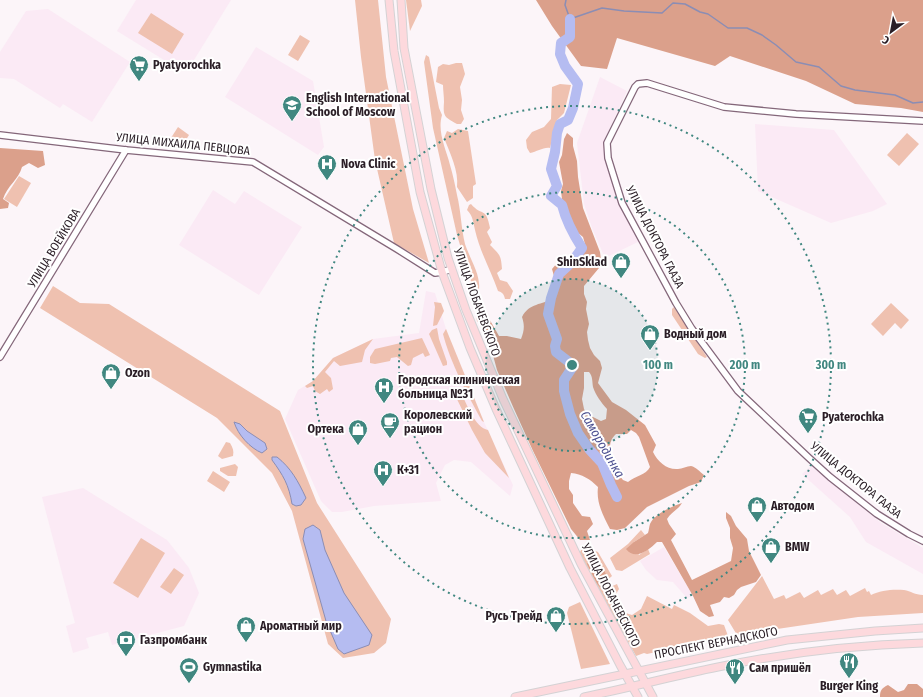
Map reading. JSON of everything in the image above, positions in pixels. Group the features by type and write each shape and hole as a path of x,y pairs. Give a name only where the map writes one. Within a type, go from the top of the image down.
{"main road":[{"name":"УЛИЦА ЛОБАЧЕВСКОГО","path":"389,0 394,51 411,146 420,192 442,272 470,348 496,409 570,568 638,697"},
{"name":"УЛИЦА ЛОБАЧЕВСКОГО","path":"401,0 404,48 431,189 452,269 468,316 503,399 582,564 653,697"},
{"name":"ПРОСПЕКТ ВЕРНАДСКОГО","path":"515,697 787,640 874,631 923,628"},
{"name":"ПРОСПЕКТ ВЕРНАДСКОГО","path":"584,697 718,667 789,655 874,645 923,643"}],"street":[{"name":"УЛИЦА ДОКТОРА ГААЗА","path":"923,121 796,114 724,107 647,83 638,84 635,88 607,142 608,158 626,210 676,303 692,329 738,391 836,481 877,514 923,541"},
{"name":"УЛИЦА МИХАИЛА ПЕВЦОВА","path":"0,135 126,150 253,162 398,249 431,271 435,273 442,272"},
{"name":"УЛИЦА ВОЕЙКОВА","path":"0,357 126,150"},
{"path":"442,272 452,269"}],"shaded area":[{"path":"136,0 231,0 194,60 177,68 117,31"},
{"path":"355,0 378,0 386,77 413,209 429,263 394,243 375,160"},
{"path":"406,0 421,0 422,6 410,31"},
{"path":"536,0 923,0 923,112 901,108 855,104 806,81 730,56 715,66 617,38 607,69 581,66 552,26"},
{"path":"48,9 130,62 92,122 63,104 60,108 14,79 0,78 0,52 26,11"},
{"path":"151,13 184,34 172,54 138,33"},
{"path":"300,35 310,41 298,61 288,55"},
{"name":"English International School of Moscow","path":"256,47 313,81 324,147 318,155 225,97"},
{"path":"426,55 429,57 439,108 442,115 441,134 455,184 465,244 478,278 479,292 476,298 457,235 433,128 424,62"},
{"path":"462,63 465,74 460,87 462,100 461,110 464,119 461,124 457,124 449,120 445,116 443,85 436,82 438,67 443,64 449,65"},
{"path":"600,77 627,91 605,138 606,158 616,198 640,241 605,258 592,228 584,204 577,143"},
{"path":"560,84 571,85 564,113 557,120 550,148 545,148 530,153 527,148 526,140 532,132 544,127 551,119 552,87"},
{"path":"755,124 834,130 887,204 873,211 831,223 758,191"},
{"path":"178,127 189,135 181,148 169,141"},
{"path":"458,129 468,131 476,184 473,186 473,198 467,202 457,187 457,175 444,138 447,131 452,133"},
{"path":"567,133 573,138 583,208 600,252 601,260 599,268 584,286 589,324 587,332 588,340 590,348 600,361 602,368 598,383 612,402 626,410 645,425 656,445 653,452 660,462 667,467 674,469 691,466 696,468 704,475 701,482 689,486 647,507 625,528 617,530 610,529 603,514 599,504 598,487 586,477 571,473 569,489 573,495 573,503 582,516 590,517 593,524 587,531 590,540 580,540 571,529 514,409 497,370 485,326 477,321 476,314 479,311 487,315 499,336 521,339 524,328 522,317 525,312 532,307 554,298 559,284 552,269 558,262 575,265 585,244 583,237 577,232 562,199 561,191 563,184 559,162 562,155 564,139","holes":["584,372 589,372 593,387 607,409 606,419 601,421 587,414 584,409 582,399","631,430 639,437 650,467 646,472 628,482 623,480 605,457 606,452 610,449 612,439 616,434 627,434"]},
{"path":"907,133 919,144 899,166 887,155"},
{"path":"0,148 43,151 45,165 38,168 29,163 22,167 3,199 9,203 8,208 0,209"},
{"path":"19,176 31,183 17,207 4,199"},
{"path":"213,190 235,204 244,191 302,227 259,295 179,245"},
{"path":"471,204 487,217 490,228 487,232 492,242 490,245 498,253 501,261 502,269 497,273 500,280 507,282 513,291 510,299 505,299 503,294 498,291 477,238 472,219 467,210"},
{"path":"53,286 80,303 109,304 280,411 317,503 391,619 386,643 374,653 343,658 328,644 292,511 272,473 217,418 40,308"},
{"name":"Городская клиническая больница №31","path":"426,291 435,293 446,329 484,422 513,485 510,496 471,462 454,460 445,465 436,483 441,501 374,506 342,512 332,512 321,501 285,419 298,390 313,381 333,358 373,339 419,333"},
{"path":"434,302 441,303 444,311 437,325 433,326 435,307"},
{"path":"891,303 909,320 901,329 895,323 883,336 871,324"},
{"path":"674,307 707,357 705,358 698,354 672,315 672,309"},
{"path":"437,328 447,362 447,365 443,366 429,334 432,330"},
{"path":"446,329 484,422 482,421 465,390 450,356 443,334"},
{"path":"422,338 430,355 425,357 423,353 413,358 411,365 408,366 397,357 391,358 390,361 375,364 370,363 370,357 375,349"},
{"path":"373,339 365,350 362,362 340,366 334,361 325,372 331,378 333,389 329,392 327,389 320,394 315,391 313,386 307,388 305,386 313,381 333,358"},
{"path":"456,390 461,392 468,408 479,425 488,430 509,478 485,453 453,391"},
{"path":"226,442 230,443 232,446 233,456 222,459 218,456"},
{"path":"235,464 238,467 236,476 228,476 220,471 220,468"},
{"path":"811,466 881,523 923,548 923,574 866,542 850,517 802,474"},
{"path":"213,471 230,482 224,492 207,481"},
{"path":"83,488 167,540 189,568 199,593 184,626 112,645 108,632 86,638 89,648 73,653 66,626 75,623 42,497"},
{"path":"682,503 667,519 676,534 671,540 692,580 731,561 733,548 726,512 731,516 736,526 747,539 749,551 761,575 756,582 741,587 729,598 724,597 720,602 710,605 714,616 709,617 700,611 662,542 657,542 646,551 638,554 634,554 626,549 648,533 650,524 655,517 669,508"},
{"path":"641,530 645,535 634,542 639,555 648,549 650,554 622,571 616,570 610,558 628,544"},
{"path":"141,538 165,553 138,598 113,583"},
{"path":"664,547 693,596 687,598 673,582 657,580 646,570 640,561"},
{"path":"588,548 598,552 612,576 605,582 608,588 617,584 619,589 615,598 617,606 623,612 632,615 641,609 647,596 672,609 674,605 690,613 708,626 719,624 724,625 728,636 647,654 644,653 636,656 579,554 581,550"},
{"path":"591,558 599,561 607,576 605,584 601,588 597,584 587,564"},
{"path":"174,568 184,575 171,594 160,587"},
{"path":"762,576 774,599 784,595 786,599 800,592 804,598 818,590 821,595 833,589 837,595 846,590 850,596 865,588 871,595 887,590 904,590 923,595 923,613 858,617 737,635 728,620"},
{"path":"580,602 610,664 581,669 567,613 569,607"},
{"path":"908,684 917,684 923,689 923,697 880,697 880,693 884,687 888,685 898,692 904,690"}],"water":[{"path":"234,422 240,424 247,431 265,443 267,449 262,453 253,448 241,436"},
{"path":"272,457 277,457 282,461 297,480 306,498 301,505 296,506 292,504 287,486 272,460"},
{"path":"313,525 320,530 325,550 344,593 372,635 369,645 344,654 338,649 326,621 303,539 305,529"}],"waterway":[{"path":"566,0 565,5 570,19 602,8 662,13 673,3 685,4 700,12 708,14 728,28 747,28 762,35 796,62 819,67 841,86 855,90 895,95 913,103 923,102"},
{"name":"Самородинка","path":"570,19 570,37 561,43 560,54 565,66 578,84 573,108 568,120 560,124 557,133 551,169 557,186 551,196 562,205 570,227 582,248 572,262 559,274 551,298 548,314 557,339 555,346 556,352 569,362 572,368 564,380 564,391 570,414 578,433 589,449 602,463 617,497"}],"place":[{"name":"Pyatyorochka","path":"139,82"},
{"name":"English International School of Moscow","path":"292,122"},
{"name":"Nova Clinic","path":"327,181"},
{"name":"ShinSklad","path":"621,279"},
{"name":"Водный дом","path":"650,351"},
{"name":"Ozon","path":"111,390"},
{"name":"Городская клиническая больница №31","path":"384,404"},
{"name":"Pyaterochka","path":"808,434"},
{"name":"Королевский рацион","path":"390,439"},
{"name":"Ортека","path":"358,446"},
{"name":"К+31","path":"383,487"},
{"name":"Автодом","path":"757,523"},
{"name":"BMW","path":"771,564"},
{"name":"Русь Трейд","path":"556,633"},
{"name":"Ароматный мир","path":"246,643"},
{"name":"Газпромбанк","path":"126,657"},
{"name":"Burger King","path":"849,679"},
{"name":"Gymnastika","path":"189,684"},
{"name":"Сам пришёл","path":"735,685"}]}
